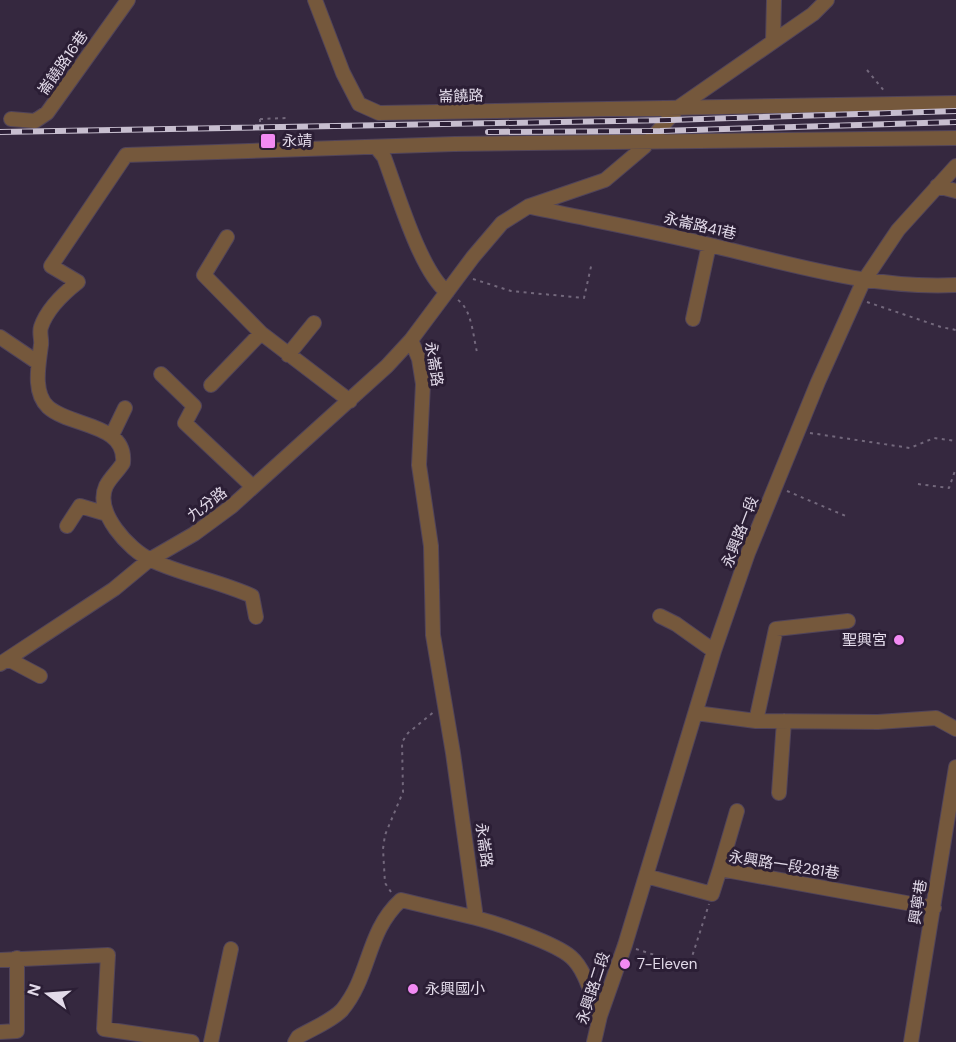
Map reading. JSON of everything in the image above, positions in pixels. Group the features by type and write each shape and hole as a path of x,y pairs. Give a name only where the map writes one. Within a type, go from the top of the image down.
{"street":[{"name":"崙饒路16巷","path":"11,119 35,121 47,113 128,0"},
{"name":"崙饒路","path":"315,0 343,73 359,104 369,111 418,114 679,107"},
{"path":"773,42 774,0"},
{"name":"永崙路","path":"476,918 433,635 431,546 418,465 423,384 419,359 411,340 460,274 502,224 529,206 605,180 648,142 679,107 813,14 827,0"},
{"path":"679,107 956,103"},
{"path":"256,617 252,596 149,560 114,530 107,514 104,497 106,487 123,463 124,455 112,435 48,407 41,396 37,362 42,345 40,328 60,296 78,282 51,266 126,155 454,144 956,138"},
{"path":"376,147 384,157 415,239 440,286 447,292"},
{"name":"永興路一段","path":"625,945 714,651 748,553 855,298 862,282 898,230 956,166"},
{"path":"937,186 956,191"},
{"name":"永崙路41巷","path":"529,206 709,245 862,282 931,287 956,285"},
{"path":"227,237 204,275 261,333 350,401"},
{"path":"693,319 709,245"},
{"path":"288,355 314,322"},
{"path":"211,385 261,333"},
{"path":"0,337 37,362"},
{"name":"九分路","path":"4,662 114,590 149,560 194,534 253,487 350,401 411,340"},
{"path":"161,374 195,406 185,423 253,487"},
{"path":"112,435 125,408"},
{"path":"67,526 80,506 107,514"},
{"path":"660,616 676,624 714,651"},
{"path":"756,721 776,629 848,621"},
{"path":"4,662 40,676"},
{"path":"696,713 756,721 878,722 936,718 956,729"},
{"path":"779,792 784,721"},
{"name":"興寧巷","path":"911,1042 956,767"},
{"path":"720,869 737,811"},
{"name":"永興路一段281巷","path":"712,894 720,869 934,908"},
{"path":"646,876 712,894"},
{"path":"295,1042 298,1037 340,1012 355,990 369,959 376,931 388,911 401,900 476,918 553,947 572,957 600,1016"},
{"name":"永興路二段","path":"594,1042 600,1016 625,945"},
{"path":"211,1042 231,949"},
{"path":"0,960 108,955 104,1029 192,1042"},
{"path":"0,1032 17,1031 17,958"}],"path":[{"path":"867,70 894,104"},
{"path":"260,142 260,119 287,118"},
{"path":"460,274 511,291 584,298 592,262"},
{"path":"447,292 462,303 470,319 477,352"},
{"path":"855,298 956,330"},
{"path":"799,431 910,448 934,438 956,441"},
{"path":"918,484 949,488 956,468"},
{"path":"776,486 848,517"},
{"path":"401,900 385,883 383,849 385,835 403,792 402,742 408,733 444,704"},
{"path":"625,945 689,966 712,894"}],"railway":[{"path":"0,132 670,120 956,111"},
{"path":"488,132 660,131 956,122"}],"place":[{"name":"永靖","path":"268,141"},
{"name":"聖興宮","path":"899,640"},
{"name":"7-Eleven","path":"625,964"},
{"name":"永興國小","path":"413,989"}]}
